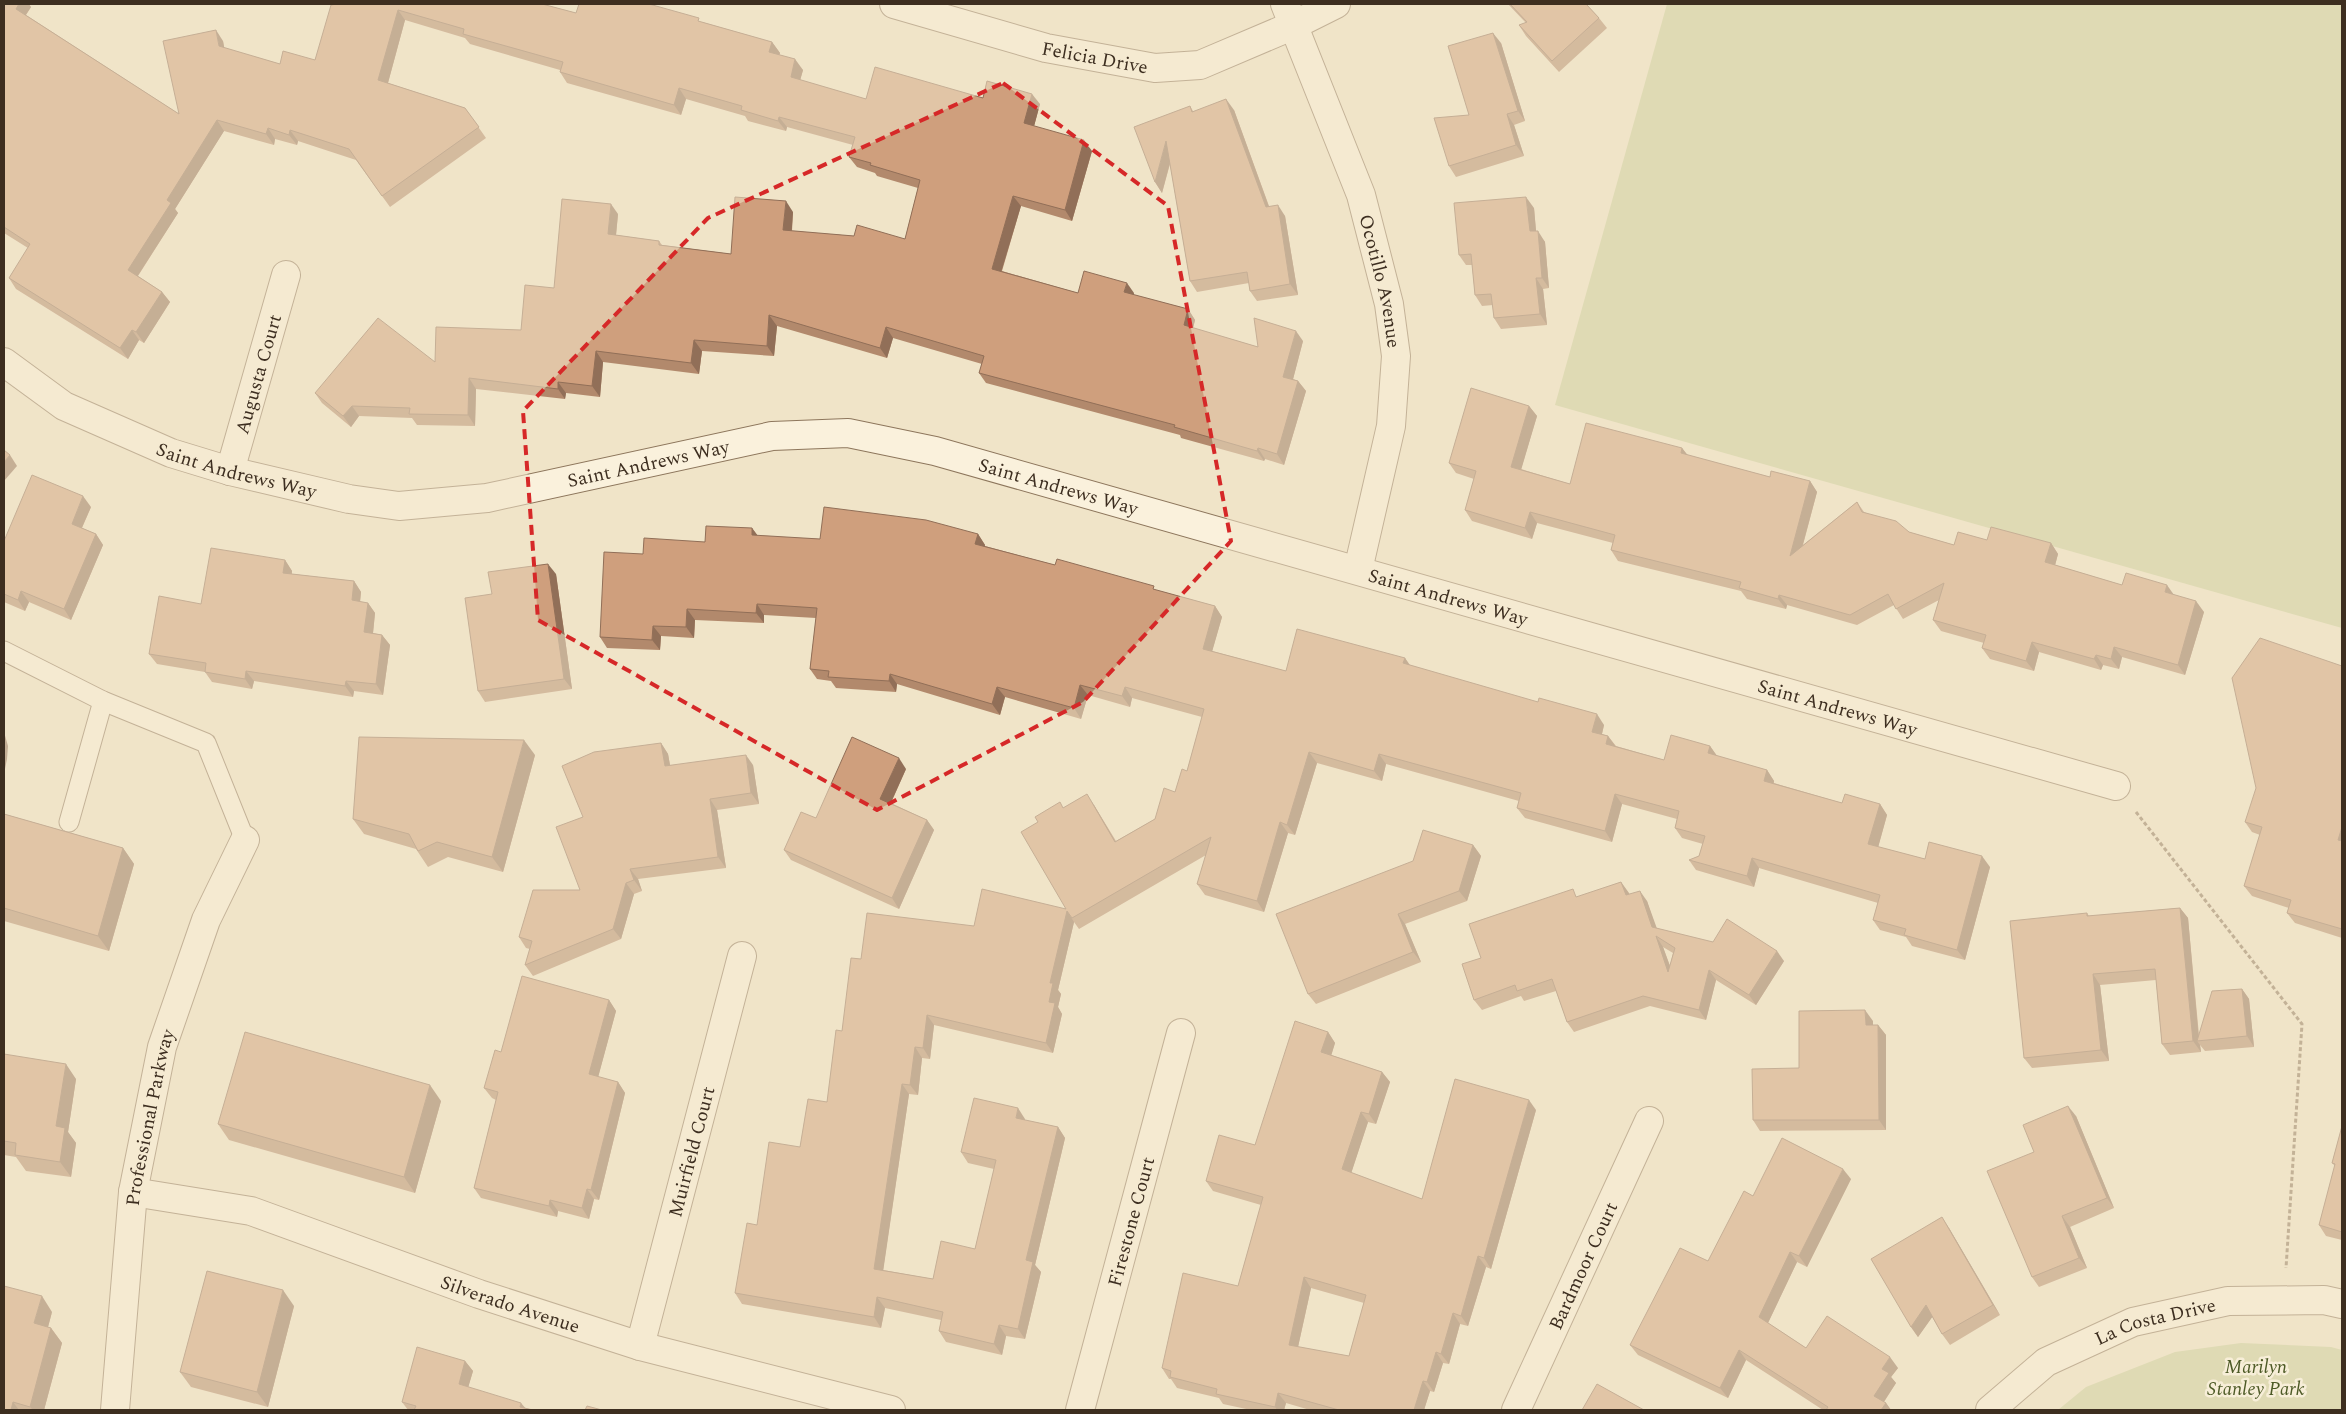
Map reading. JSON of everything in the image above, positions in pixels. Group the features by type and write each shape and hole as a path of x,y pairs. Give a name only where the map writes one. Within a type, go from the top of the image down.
{"street":[{"name":"Felicia Drive","path":"894,4 1046,48 1155,68 1200,65 1289,15 1336,4"},
{"name":"Ocotillo Avenue","path":"1289,15 1361,195 1389,304 1396,356 1391,426 1358,570"},
{"name":"Augusta Court","path":"230,471 286,275"},
{"name":"Saint Andrews Way","path":"4,362 64,406 171,453 230,471 349,499 399,506 487,498 772,436 848,433 935,451 2116,786"},
{"name":"Professional Parkway","path":"115,1410 133,1192 162,1048 206,920 245,840"},
{"name":"Muirfield Court","path":"640,1346 742,956"},
{"name":"Firestone Court","path":"1080,1410 1181,1032"},
{"name":"Bardmoor Court","path":"1516,1410 1649,1121"},
{"name":"Silverado Avenue","path":"133,1192 251,1211 479,1294 640,1346 891,1410"},
{"name":"La Costa Drive","path":"1990,1410 2046,1362 2133,1322 2228,1301 2324,1300 2342,1304"}],"lane":[{"path":"4,651 103,701 206,743 245,840"},
{"path":"69,822 103,701"}],"path":[{"path":"2116,786 2302,1024 2284,1301"}],"highlighted area":[{"path":"1003,83 1168,206 1231,541 1083,702 877,810 538,620 523,411 708,218"}],"green space":[{"path":"1667,4 2342,4 2342,628 1555,405"},
{"name":"Marilyn Stanley Park","path":"2241,1343 2331,1347 2342,1350 2342,1410 2058,1410 2086,1387 2175,1352"}],"building":[{"path":"4,4 19,4 16,9 179,114 163,41 216,30 219,46 280,64 283,51 315,60 331,5 337,4 542,4 576,13 579,4 649,4 699,18 698,21 772,42 769,52 795,59 791,77 866,99 875,67 983,98 987,81 1032,94 1024,123 1084,140 1065,210 1013,196 992,269 1078,293 1084,271 1127,283 1124,292 1188,309 1184,325 1258,347 1254,318 1296,331 1283,377 1298,381 1277,454 1258,448 1257,451 1174,427 1175,425 979,373 984,356 886,327 880,348 769,315 767,346 694,340 691,363 596,351 592,386 558,382 558,389 469,378 468,415 409,414 410,408 352,406 343,416 315,393 378,318 435,362 436,327 521,330 525,285 554,288 562,199 611,204 608,234 659,241 659,245 731,254 735,197 786,201 783,230 854,236 857,225 905,239 920,180 849,157 855,137 779,117 778,121 741,110 742,106 679,88 674,105 560,72 563,62 463,34 464,29 398,10 378,80 465,108 479,127 382,196 349,149 290,130 289,135 268,128 266,134 217,120 167,200 171,203 128,270 162,292 136,332 132,330 120,348 9,278 30,244 4,227"},
{"path":"1510,4 1586,4 1599,18 1552,61 1519,25 1527,22"},
{"path":"1493,33 1518,111 1507,114 1516,145 1449,166 1434,118 1469,115 1448,46"},
{"path":"1226,99 1266,207 1278,205 1290,284 1250,291 1247,272 1190,281 1166,141 1155,182 1134,127 1190,106 1192,112"},
{"path":"1526,197 1530,231 1538,231 1542,278 1536,278 1540,314 1494,318 1491,294 1475,295 1471,254 1459,255 1454,203"},
{"path":"1471,388 1529,406 1511,467 1570,484 1586,423 1682,448 1681,453 1770,477 1771,471 1810,481 1790,556 1857,502 1862,512 1896,521 1909,532 1954,545 1958,532 1987,540 1991,527 2051,543 2045,562 2122,585 2126,573 2167,585 2165,592 2196,601 2178,665 2114,647 2111,659 2096,655 2094,659 2032,642 2026,661 1982,648 1986,635 1933,620 1944,583 1896,609 1888,594 1850,615 1779,595 1778,599 1739,588 1741,582 1611,550 1615,535 1530,512 1525,528 1465,510 1476,471 1449,463"},
{"path":"4,450 10,455 4,462"},
{"path":"32,475 83,496 72,524 96,534 64,609 21,591 18,600 4,594 4,541"},
{"path":"824,507 926,520 978,534 975,544 1055,565 1057,559 1154,586 1153,589 1215,606 1203,649 1286,671 1297,629 1405,658 1403,663 1538,702 1539,698 1597,714 1592,732 1608,736 1606,744 1664,760 1671,735 1710,746 1708,753 1767,770 1764,781 1842,803 1845,794 1880,804 1868,844 1925,859 1929,842 1982,856 1957,950 1904,935 1906,929 1873,920 1880,895 1752,858 1747,876 1689,860 1699,856 1705,836 1675,828 1679,811 1615,794 1605,831 1517,808 1521,793 1379,754 1374,771 1309,752 1287,825 1280,822 1257,901 1197,884 1211,837 1072,918 1067,911 1050,983 1053,983 1049,1002 1055,1003 1046,1043 927,1015 923,1048 915,1047 910,1085 902,1084 874,1269 933,1279 941,1241 975,1249 996,1160 961,1152 974,1098 1018,1108 1016,1118 1058,1127 1026,1260 1033,1262 1018,1329 999,1325 994,1344 939,1331 943,1312 877,1297 874,1317 735,1293 747,1223 757,1225 769,1142 800,1147 808,1099 827,1102 836,1030 842,1031 851,958 861,959 867,913 974,926 982,889 1066,909 1021,832 1038,822 1035,817 1060,802 1063,808 1087,794 1115,842 1155,819 1164,788 1175,792 1182,769 1187,771 1204,709 1125,687 1122,696 1080,685 1074,708 997,687 992,704 890,674 889,681 828,677 829,671 810,669 817,608 757,604 756,613 687,609 686,627 653,626 652,640 600,637 604,552 643,554 644,538 705,542 706,526 752,528 752,535 820,539"},
{"path":"211,548 285,560 283,573 354,581 352,600 368,603 364,632 382,635 376,684 346,681 345,686 246,671 245,679 205,672 206,663 149,654 159,596 201,604"},
{"path":"548,564 564,679 478,691 465,598 492,594 488,572"},
{"path":"2260,638 2342,666 2342,827 2338,840 2342,841 2342,929 2287,913 2291,900 2244,886 2262,827 2245,822 2256,788 2232,678"},
{"path":"359,737 524,740 492,857 437,842 418,851 409,834 353,819"},
{"path":"852,737 899,758 880,799 927,820 892,898 784,850 801,812 816,818"},
{"path":"661,743 665,766 746,755 751,793 710,799 718,857 630,869 634,880 626,883 613,929 525,965 532,941 519,937 533,890 580,890 556,827 583,817 562,766 594,752"},
{"path":"4,814 123,848 98,936 4,908"},
{"path":"1423,830 1473,845 1459,891 1398,914 1413,952 1308,994 1276,914 1413,861"},
{"path":"1621,882 1626,895 1640,891 1652,927 1713,942 1727,919 1777,951 1749,995 1709,970 1699,1010 1643,996 1567,1022 1552,979 1517,991 1515,985 1474,1000 1462,964 1481,958 1469,924 1573,889 1576,897","holes":["1656,936 1675,948 1668,972"]},
{"path":"2180,908 2193,1041 2162,1044 2155,969 2093,974 2101,1050 2024,1058 2010,921 2087,913 2087,916"},
{"path":"522,976 609,1000 589,1074 618,1082 591,1190 587,1189 582,1208 550,1200 549,1206 474,1188 498,1092 484,1088 495,1050 501,1052"},
{"path":"2242,989 2247,1036 2197,1041 2212,991"},
{"path":"1865,1010 1866,1025 1878,1025 1879,1120 1753,1120 1752,1069 1799,1068 1799,1011"},
{"path":"1295,1021 1328,1032 1321,1052 1382,1072 1369,1114 1361,1112 1342,1169 1422,1199 1455,1079 1529,1100 1484,1258 1478,1256 1461,1316 1453,1313 1441,1354 1436,1352 1427,1382 1423,1381 1414,1410 1339,1410 1278,1393 1275,1407 1216,1394 1217,1389 1170,1377 1171,1371 1162,1368 1183,1273 1238,1286 1263,1197 1206,1181 1219,1135 1255,1145","holes":["1304,1277 1366,1295 1349,1356 1289,1345"]},
{"path":"245,1032 430,1085 404,1177 218,1124"},
{"path":"4,1054 66,1064 56,1126 65,1128 60,1162 15,1155 16,1143 4,1141"},
{"path":"2068,1106 2107,1198 2062,1216 2079,1258 2032,1277 1987,1171 2034,1152 2023,1125"},
{"path":"2342,1126 2342,1232 2319,1225 2335,1164 2332,1163"},
{"path":"1782,1138 1843,1169 1799,1256 1790,1252 1759,1317 1806,1348 1827,1316 1890,1357 1882,1369 1889,1373 1874,1396 1886,1403 1881,1410 1826,1410 1828,1407 1739,1350 1720,1388 1630,1345 1680,1248 1708,1261 1744,1191 1753,1196"},
{"path":"1942,1217 1993,1305 1942,1334 1926,1305 1911,1327 1871,1259"},
{"path":"207,1271 283,1290 257,1392 180,1372"},
{"path":"4,1286 42,1296 34,1323 51,1328 30,1407 13,1402 11,1410 4,1410"},
{"path":"417,1347 465,1361 459,1384 521,1403 520,1407 533,1410 414,1410 416,1406 402,1402"},
{"path":"1597,1384 1644,1410 1582,1410"},
{"path":"587,1406 602,1410 585,1410"}]}
